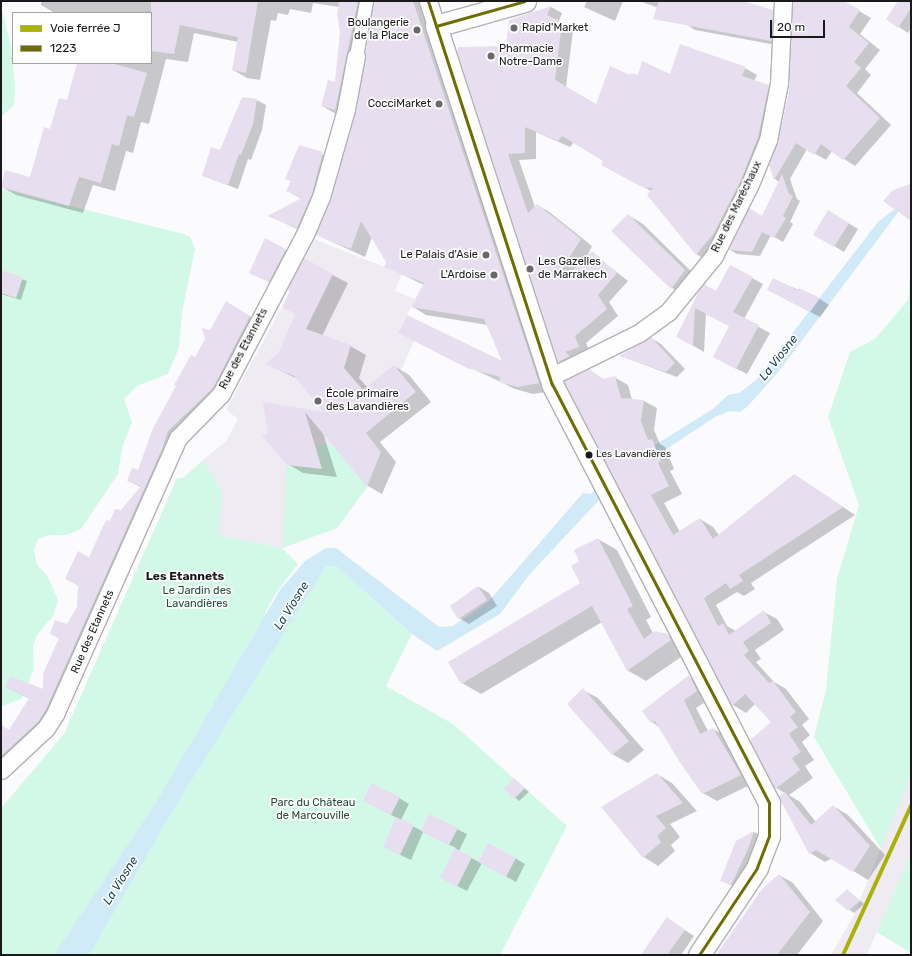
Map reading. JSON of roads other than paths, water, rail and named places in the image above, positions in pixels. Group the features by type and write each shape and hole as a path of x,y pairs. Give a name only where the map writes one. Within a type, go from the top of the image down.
{"street":[{"name":"Rue des Etannets","path":"1,770 34,740 55,714 178,438 221,394 306,232 322,197 346,109 366,1"},
{"path":"428,1 550,377 595,472 769,804 769,836 757,868 699,955"},
{"path":"436,26 524,1"},
{"name":"Rue des Maréchaux","path":"550,377 639,333 668,312 714,256 750,184 768,140 778,83 783,1"}],"water":[{"name":"La Viosne","path":"906,195 899,211 779,371 747,407 740,412 730,411 715,417 615,483 529,575 500,614 437,651 412,634 336,566 326,566 179,800 89,955 54,955 157,801 280,590 305,561 326,548 336,548 439,627 453,626 489,601 583,493 591,494 610,473 713,409 728,395 739,393 756,380 878,222 895,209"}],"rail line":[{"name":"J","path":"843,955 911,806"}],"place":[{"name":"Rapid'Market","path":"514,28"},
{"name":"Boulangerie de la Place","path":"417,30"},
{"name":"Pharmacie Notre-Dame","path":"491,56"},
{"name":"CocciMarket","path":"439,104"},
{"name":"Le Palais d'Asie","path":"486,255"},
{"name":"Les Gazelles de Marrakech","path":"530,269"},
{"name":"L'Ardoise","path":"494,275"},
{"name":"École primaire des Lavandières","path":"318,401"},
{"name":"Les Lavandières","path":"589,455"}],"district":[{"name":"Les Etannets","path":"185,577"}],"park label":[{"name":"Le Jardin des Lavandières","path":"197,598"},
{"name":"Parc du Château de Marcouville","path":"313,810"}]}
